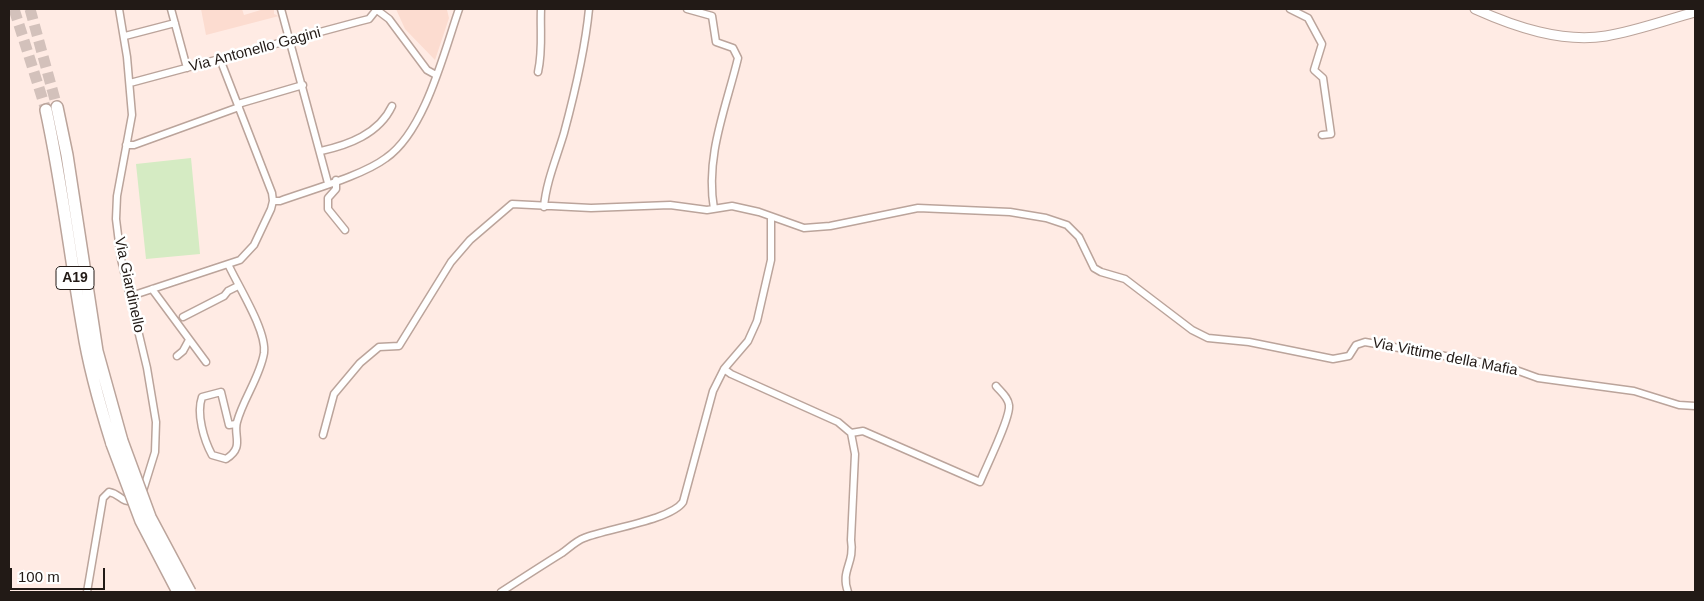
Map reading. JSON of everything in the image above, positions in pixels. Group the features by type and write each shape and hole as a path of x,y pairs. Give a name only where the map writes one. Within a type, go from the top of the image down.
{"highway":[{"name":"A19","path":"52,108 86,349 141,521 178,592"},
{"name":"A19","path":"117,442 150,518 190,592"}],"main road":[{"path":"1475,9 1532,30 1586,37 1607,36 1695,12"}],"street":[{"name":"Via Giardinello","path":"87,592 103,498 108,492 122,501 139,499 144,492 157,443 156,422 147,368 121,259 115,208 132,115 125,36 119,9"},
{"path":"171,9 187,68"},
{"path":"281,9 321,151 328,183"},
{"path":"377,9 389,19 427,70 436,75"},
{"name":"Via Antonello Gagini","path":"130,83 369,19 377,9"},
{"path":"274,201 370,167 386,159 399,148 415,127 436,75 459,9"},
{"path":"538,72 543,47 540,39 541,9"},
{"path":"544,207 546,191 558,156 580,72 589,9"},
{"path":"687,9 712,16 716,42 733,48 738,58 716,136 711,193 714,209"},
{"path":"1290,9 1308,18 1322,44 1314,70 1322,78 1331,134 1322,135"},
{"path":"125,36 175,22"},
{"path":"131,296 240,260 254,245 274,201 220,59"},
{"path":"126,145 134,145 238,106 303,85"},
{"path":"321,151 339,147 364,136 385,118 392,106"},
{"path":"336,180 336,188 328,198 328,209 345,230"},
{"path":"323,434 334,394 345,379 379,346 399,346 438,282 470,240 512,204 591,208 670,205 714,209 732,206 759,212 771,218 771,260 757,321 748,341 724,368 714,391 683,502 679,508 617,530 581,538 501,592"},
{"name":"Via Vittime della Mafia","path":"771,218 804,228 817,228 901,211 941,207 1010,212 1046,218 1067,225 1079,237 1094,268 1125,279 1192,330 1208,338 1249,342 1333,360 1349,356 1356,345 1365,342 1485,362 1538,378 1634,391 1679,405 1695,406"},
{"path":"228,264 260,332 264,352 236,424 239,441 232,456 226,459 212,455 207,445 199,406 202,397 221,392 229,425 236,424"},
{"path":"183,317 224,296 228,291 238,286"},
{"path":"152,289 206,362"},
{"path":"176,356 183,352 189,340"},
{"path":"724,368 731,374 838,422 851,433 855,454 851,540 854,552 844,576 848,592"},
{"path":"851,433 863,431 980,482 1007,418 1010,406 1005,395 996,386"}],"shaded area":[{"path":"201,9 242,9 244,15 264,9 274,9 274,14 279,16 206,35"},
{"path":"396,9 451,9 447,10 449,18 435,60 405,29"}],"green space":[{"path":"191,158 200,254 146,259 136,164"}],"tunnel":[{"path":"14,9 46,110"},
{"path":"30,9 57,107"}]}
